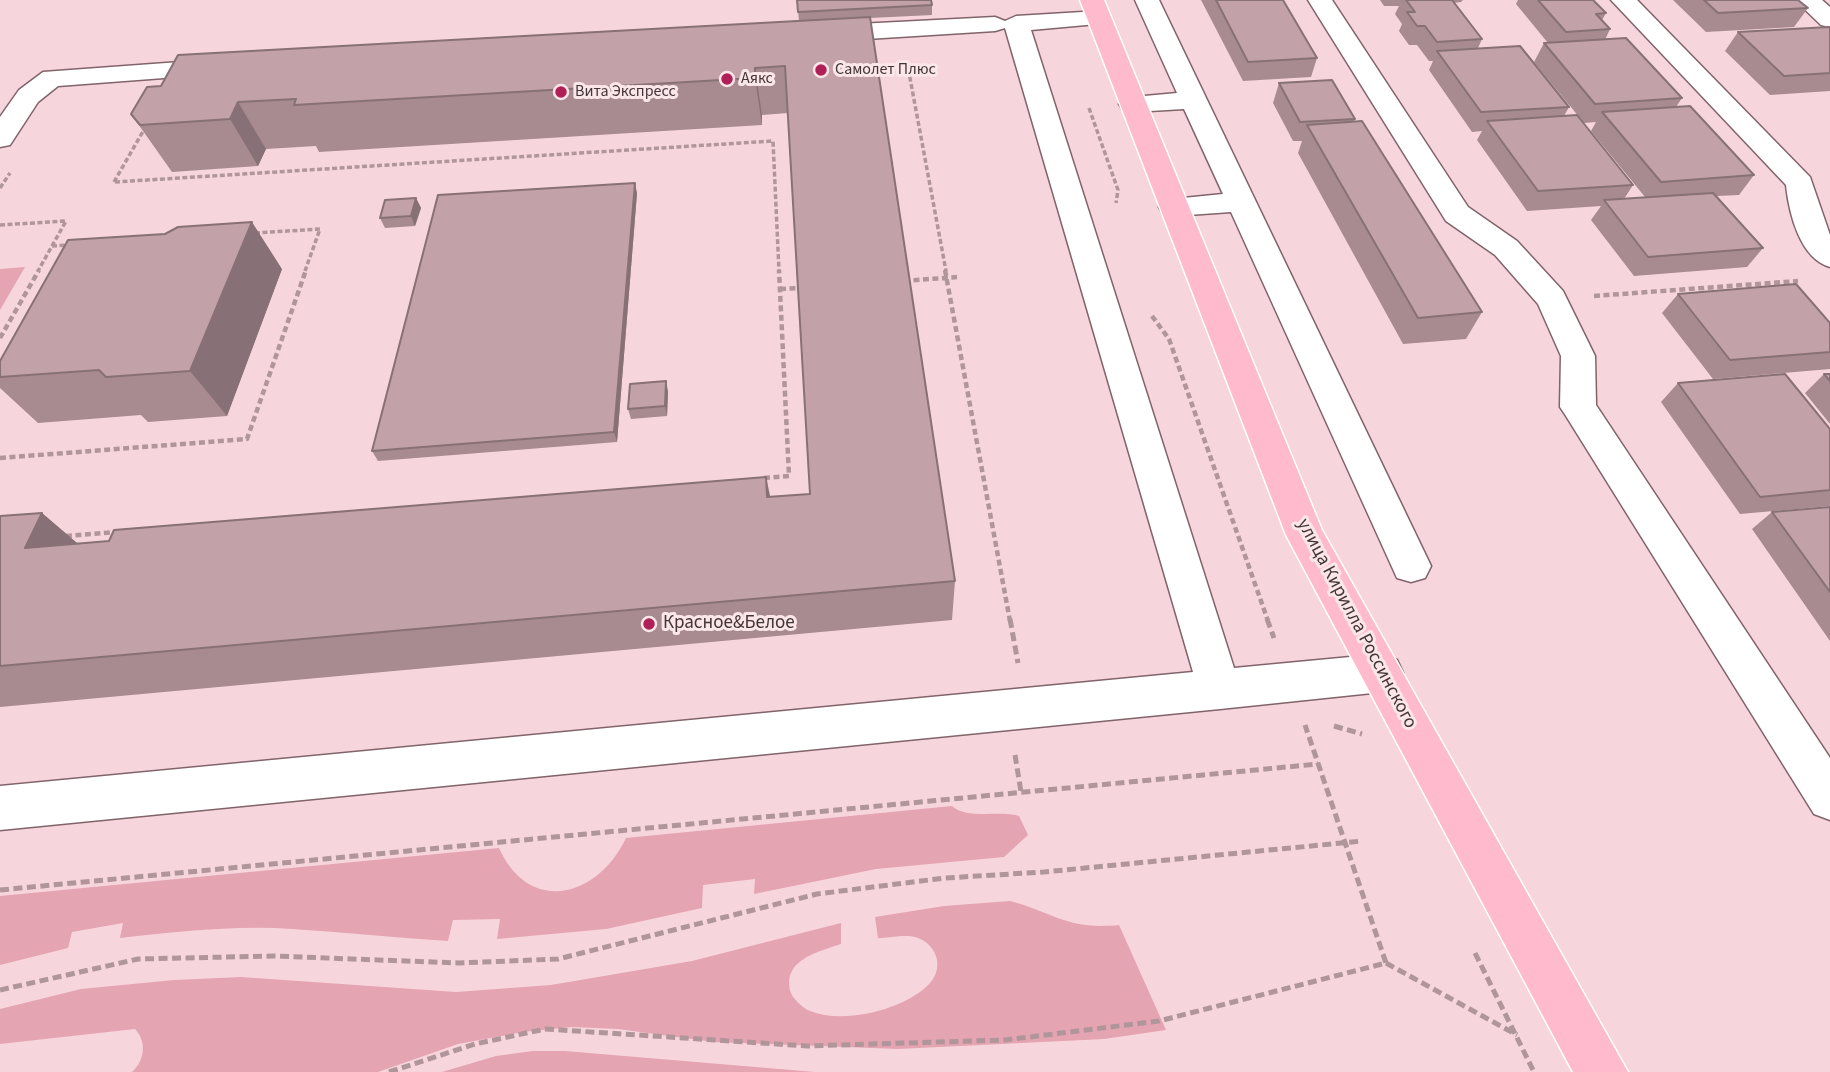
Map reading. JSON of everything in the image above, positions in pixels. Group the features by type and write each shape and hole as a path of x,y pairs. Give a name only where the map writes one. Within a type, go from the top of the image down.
{"main road":[{"name":"улица Кирилла Россинского","path":"1095,9 1305,535 1595,1071"}],"lane":[{"path":"1147,0 1411,566"},
{"path":"1320,0 1457,214 1506,248 1552,299 1578,356 1578,407 1830,798"},
{"path":"1623,0 1800,183 1803,211 1814,239 1830,257"},
{"path":"1807,0 1830,20"},
{"path":"1095,9 1016,23 1220,690"},
{"path":"792,35 995,24"},
{"path":"0,139 32,92 40,83 52,78 250,66"},
{"path":"1133,104 1193,100"},
{"path":"1174,207 1241,202"},
{"path":"0,808 1382,673"}],"path":[{"path":"906,61 1019,668"},
{"path":"1087,101 1118,190 1115,214"},
{"path":"145,127 114,182 774,141 789,476 762,478"},
{"path":"0,225 66,221 0,338"},
{"path":"0,458 247,439 320,229 251,233"},
{"path":"52,246 78,245"},
{"path":"903,281 957,277"},
{"path":"1552,299 1802,280"},
{"path":"780,289 801,288"},
{"path":"1148,311 1170,339 1276,642"},
{"path":"55,537 125,531"},
{"path":"1314,721 1302,718 1386,962 1518,1035"},
{"path":"1326,724 1361,733 1367,745"},
{"path":"1013,744 1021,792"},
{"path":"0,890 1318,764"},
{"path":"0,990 22,982 138,959 273,956 459,963 558,959 817,894 945,878 1044,872 1362,841"},
{"path":"1474,950 1534,1072"},
{"path":"389,1072 475,1044 545,1029 807,1045 1006,1040 1159,1021 1386,962"}],"shaded area":[{"path":"25,267 0,310 0,269"},
{"path":"952,806 966,813 1019,816 1028,835 1004,857 876,869 754,894 755,879 703,885 702,908 606,929 497,939 500,919 453,920 448,941 271,928 206,930 120,938 123,923 72,932 68,948 0,965 0,896 499,848 512,870 528,883 545,890 564,891 582,885 599,874 614,858 626,838"},
{"path":"1010,901 1074,923 1119,925 1166,1030 1104,1039 898,1049 714,1042 618,1029 572,1027 523,1032 458,1044 378,1072 132,1072 140,1062 143,1051 135,1029 0,1044 0,1009 81,989 241,977 456,992 551,985 692,961 841,923 841,944 804,959 796,965 789,982 794,998 810,1011 824,1015 857,1015 891,1007 920,992 930,983 937,969 933,950 922,940 907,936 878,938 875,917 944,906"},
{"path":"533,1051 565,1051 815,1072 442,1072 496,1056"}],"building":[{"path":"797,0 931,0 932,5 798,12"},
{"path":"1216,0 1283,0 1317,58 1248,62"},
{"path":"1406,0 1452,0 1482,39 1437,42 1425,26 1417,26 1407,12 1415,12"},
{"path":"1538,0 1593,0 1606,13 1596,14 1610,29 1566,32"},
{"path":"1704,0 1798,0 1808,8 1718,13"},
{"path":"870,17 955,581 0,666 0,516 42,513 25,548 109,541 114,530 766,477 767,497 810,494 785,66 755,68 755,78 294,105 296,99 238,102 230,119 140,125 131,114 147,87 161,86 178,55"},
{"path":"1830,27 1830,73 1784,76 1738,32"},
{"path":"1626,38 1682,98 1595,104 1544,43"},
{"path":"1520,46 1569,107 1481,112 1437,51"},
{"path":"1332,80 1355,119 1300,122 1279,83"},
{"path":"1690,106 1754,175 1661,182 1602,112"},
{"path":"1577,115 1633,185 1538,191 1487,121"},
{"path":"1362,121 1482,312 1418,318 1307,125"},
{"path":"635,183 614,432 372,451 438,195"},
{"path":"1713,193 1763,248 1648,257 1604,200"},
{"path":"416,198 411,216 380,218 385,200"},
{"path":"252,222 190,371 106,377 99,370 0,377 0,361 68,240 165,234 178,227"},
{"path":"1796,284 1830,323 1830,352 1730,360 1678,294"},
{"path":"1785,374 1830,429 1830,490 1760,497 1678,383"},
{"path":"666,381 665,406 628,409 630,384"},
{"path":"1830,507 1830,592 1772,512"}],"place":[{"name":"Самолет Плюс","path":"821,70"},
{"name":"Аякс","path":"727,79"},
{"name":"Вита Экспресс","path":"561,92"},
{"name":"Красное&Белое","path":"649,624"}]}
